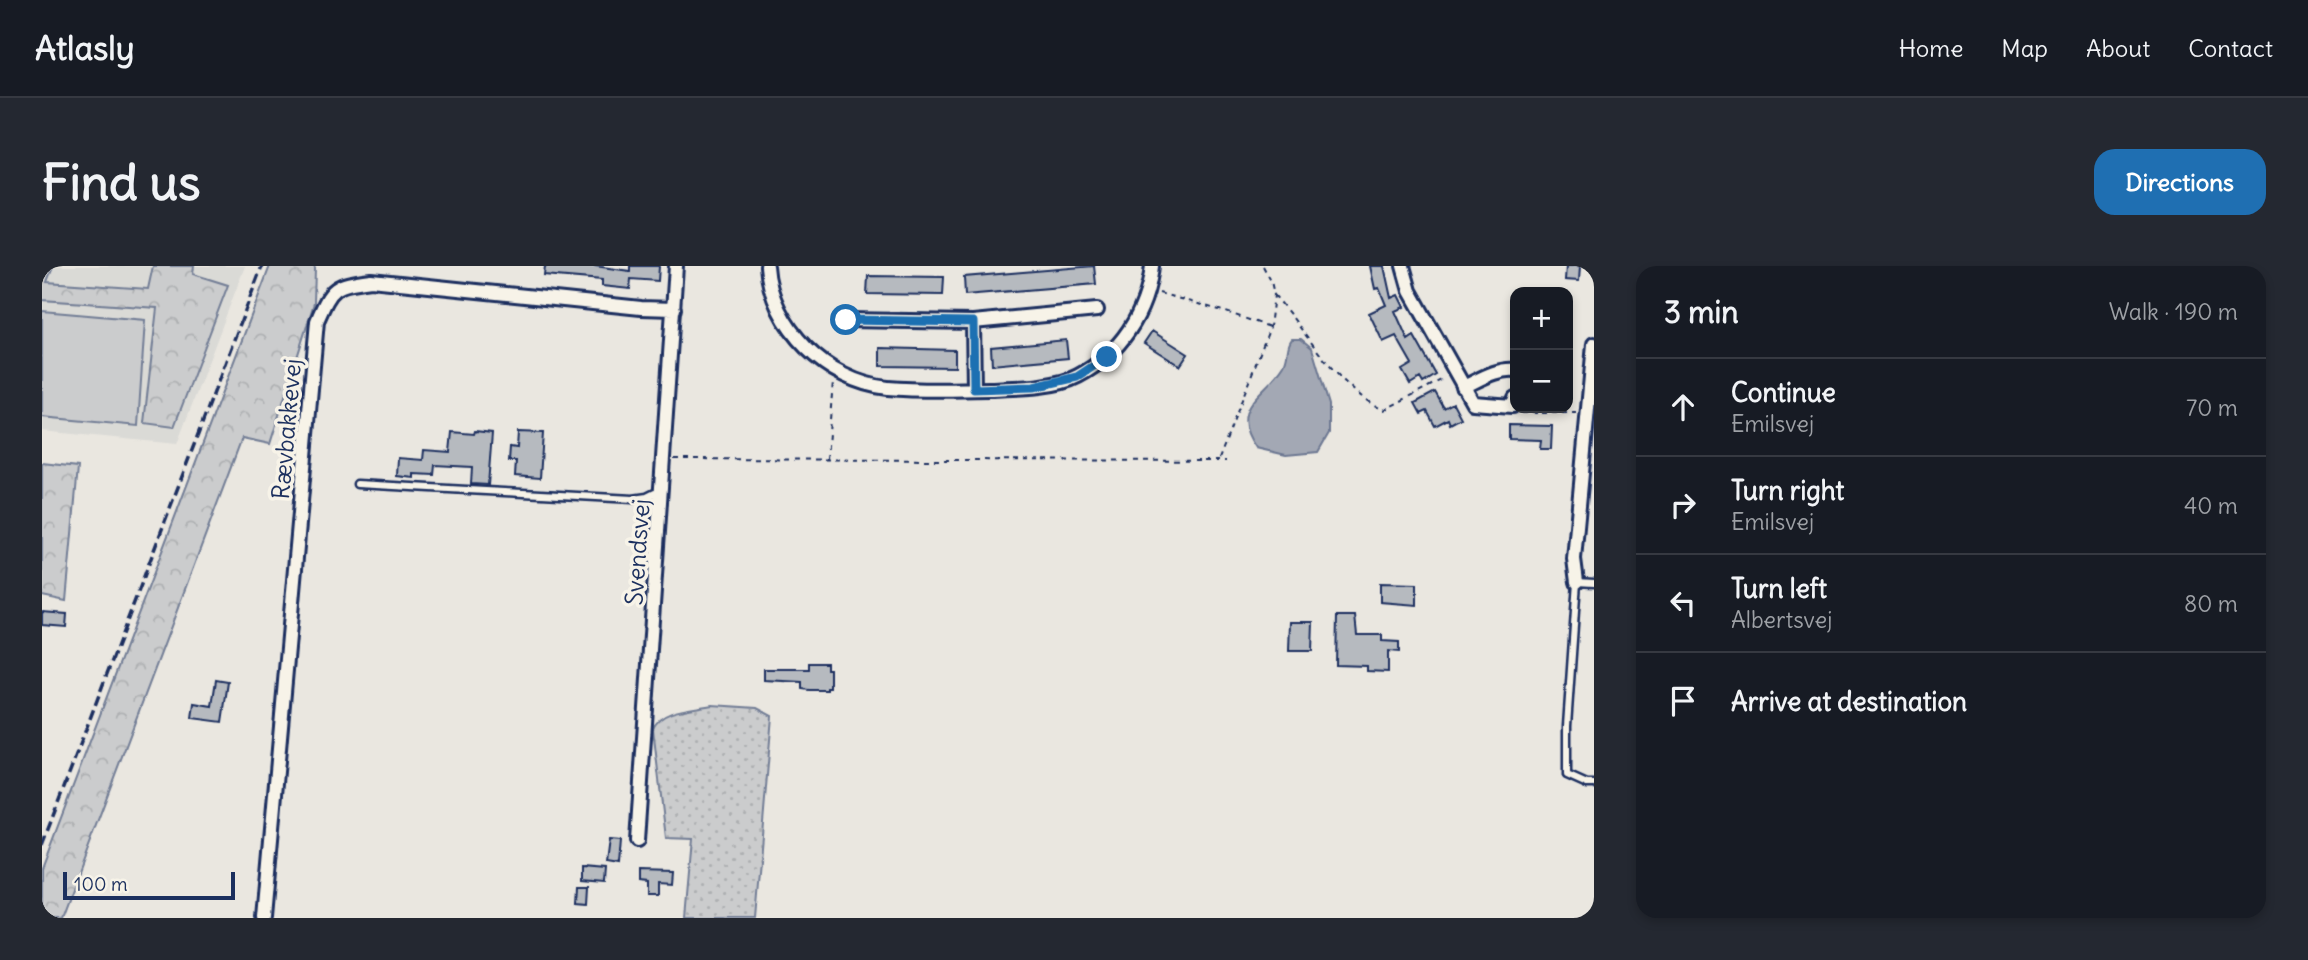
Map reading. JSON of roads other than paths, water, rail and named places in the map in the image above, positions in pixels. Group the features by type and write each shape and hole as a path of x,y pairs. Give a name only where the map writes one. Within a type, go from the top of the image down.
{"street":[{"name":"Svendsvej","path":"637,841 676,266"},
{"path":"767,266 768,281 779,312 790,330 813,354 836,370 858,380 887,388 974,389 1034,387 1077,377 1107,357 1129,333 1144,304 1152,266"},
{"path":"1404,266 1410,291 1473,403 1510,402"},
{"name":"Rævbakkevej","path":"264,918 317,321 327,298 342,284 370,280 674,309"},
{"path":"846,320 973,322 1097,310"},
{"path":"973,322 974,389"},
{"path":"1577,582 1574,559 1594,344"},
{"path":"1463,387 1510,369"}],"lane":[{"path":"357,484 633,499 655,493 661,500"},
{"path":"1594,583 1577,582 1567,726 1567,775 1594,784"}],"railway":[{"path":"42,845 262,266"}]}
